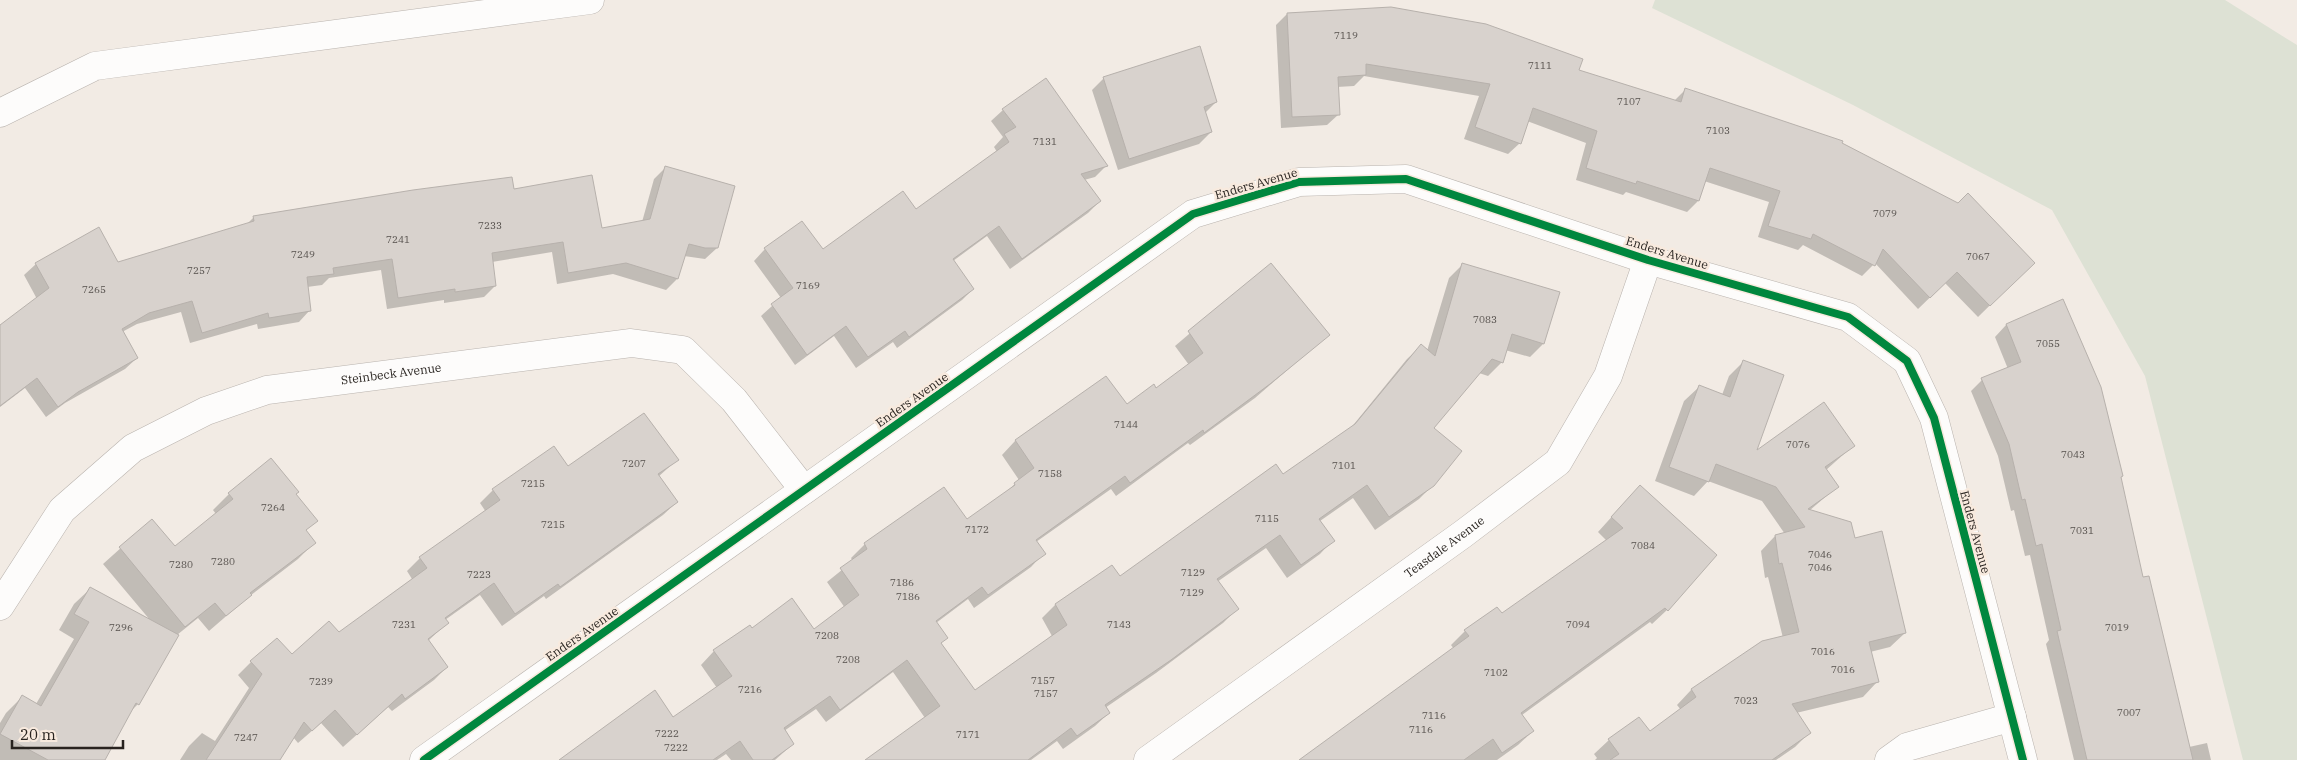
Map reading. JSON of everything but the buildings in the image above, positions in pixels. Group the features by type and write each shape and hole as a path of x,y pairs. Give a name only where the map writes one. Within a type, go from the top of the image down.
{"main road":[{"path":"0,113 96,66 590,0"},
{"name":"Enders Avenue","path":"424,760 1193,214 1299,182 1406,179 1648,260 1848,317 1907,361 1934,418 2023,760"},
{"name":"Teasdale Avenue","path":"1148,760 1463,534 1558,462 1608,376 1648,260"},
{"name":"Steinbeck Avenue","path":"0,606 62,510 133,448 206,411 267,390 631,343 683,350 734,400 804,490"},
{"path":"1889,760 1907,747 2012,717"}],"shaded area":[{"path":"1655,0 2225,0 2297,45 2297,760 2243,760 2145,376 2052,210 1853,105 1652,8"}],"cycle path":[{"path":"424,760 1193,214 1299,182 1406,179 1648,260 1848,317 1907,361 1934,418 2023,760"}]}
